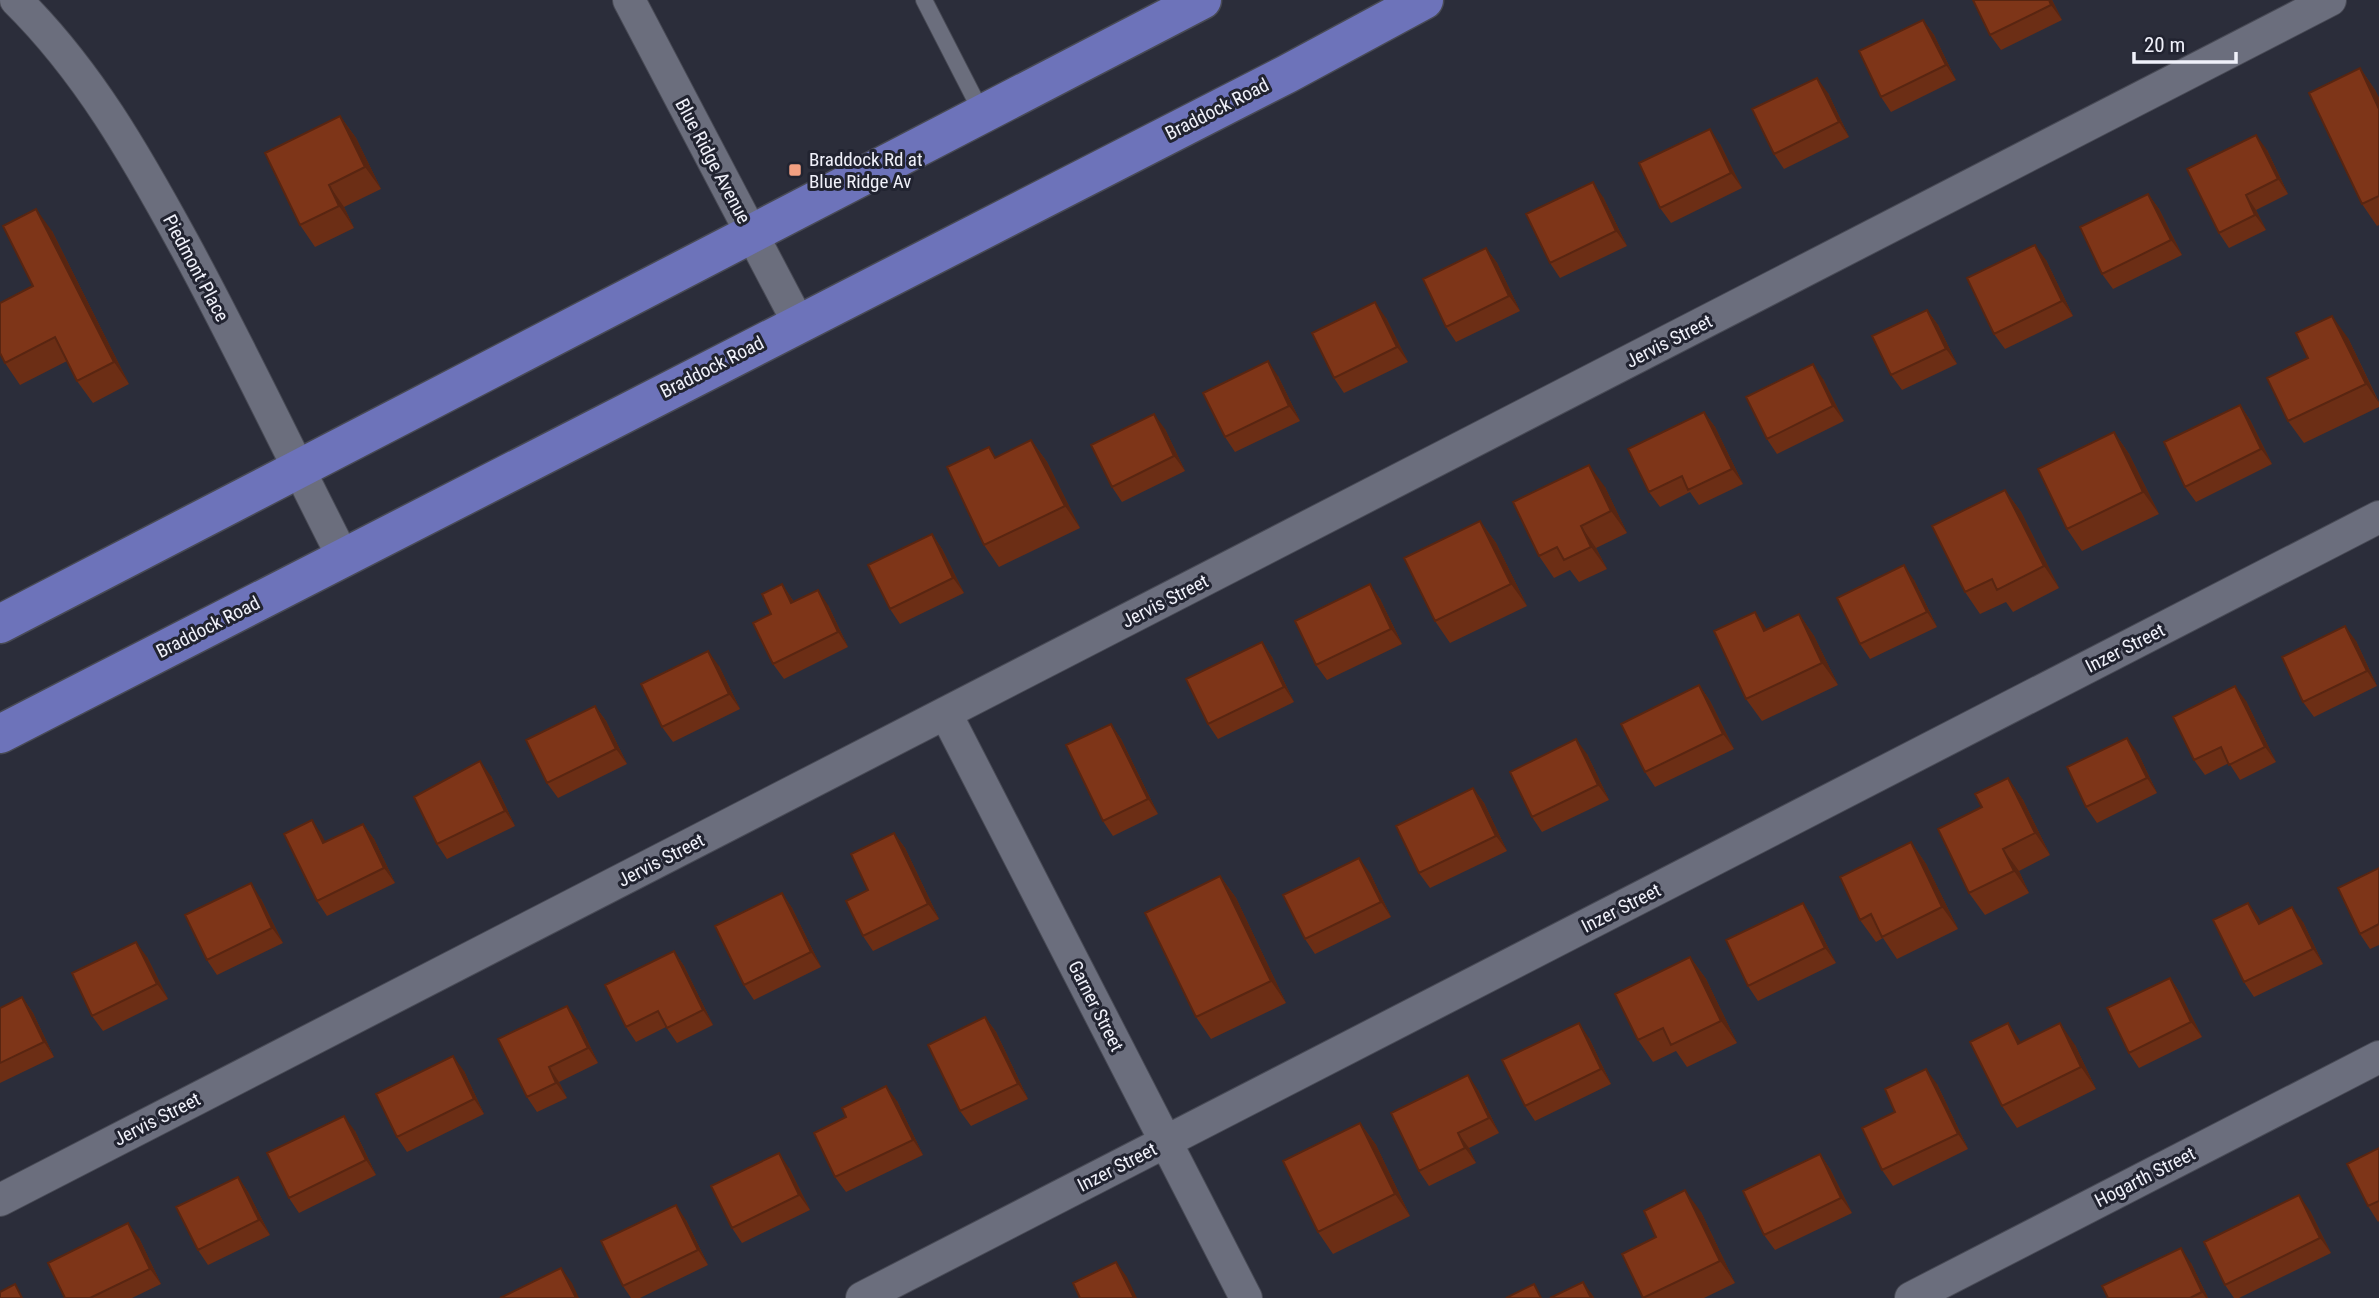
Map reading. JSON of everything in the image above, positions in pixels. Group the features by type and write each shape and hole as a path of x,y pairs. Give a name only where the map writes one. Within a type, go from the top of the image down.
{"main road":[{"path":"0,624 752,236 1202,0"},
{"name":"Braddock Road","path":"0,734 1287,74 1424,0"}],"street":[{"name":"Piedmont Place","path":"16,0 61,48 131,145 206,286 343,557"},
{"name":"Blue Ridge Avenue","path":"629,0 797,323"},
{"name":"Jervis Street","path":"0,1200 2330,0"},
{"name":"Inzer Street","path":"862,1298 2379,517"},
{"name":"Garner Street","path":"946,713 1246,1298"},
{"name":"Hogarth Street","path":"1911,1298 2379,1057"}],"lane":[{"path":"924,0 983,116"}],"building":[{"path":"1973,0 2049,0 2051,5 1990,35"},
{"path":"1923,20 1946,65 1881,97 1859,51"},
{"path":"2360,68 2379,109 2379,196 2362,204 2309,93"},
{"path":"1817,78 1839,122 1774,154 1752,109"},
{"path":"340,116 365,167 329,185 339,206 300,225 265,153"},
{"path":"1710,129 1731,173 1660,208 1639,163"},
{"path":"2256,135 2278,179 2246,195 2255,215 2219,233 2187,169"},
{"path":"1593,182 1616,231 1550,263 1526,214"},
{"path":"2148,194 2171,240 2102,274 2080,227"},
{"path":"36,209 114,362 77,381 55,337 5,363 0,353 0,303 33,286 3,226"},
{"path":"2035,245 2062,301 1994,334 1967,278"},
{"path":"1486,248 1509,296 1446,327 1423,279"},
{"path":"1375,302 1397,347 1334,378 1312,333"},
{"path":"1927,310 1946,349 1891,375 1872,336"},
{"path":"2332,316 2366,384 2288,421 2267,378 2308,358 2296,333"},
{"path":"1268,361 1289,406 1225,437 1203,393"},
{"path":"1813,364 1833,406 1767,439 1746,397"},
{"path":"2240,405 2261,449 2185,487 2164,442"},
{"path":"1704,412 1732,469 1688,490 1682,476 1649,492 1628,449"},
{"path":"1154,414 1174,456 1112,487 1091,445"},
{"path":"2114,432 2143,492 2067,529 2038,469"},
{"path":"1031,440 1065,506 984,545 947,467 989,447 995,458"},
{"path":"1589,465 1611,511 1581,526 1591,547 1564,560 1557,547 1539,556 1513,502"},
{"path":"2005,490 2044,566 1997,590 1992,579 1965,592 1932,526"},
{"path":"1480,521 1511,584 1435,621 1404,558"},
{"path":"932,534 953,578 890,609 868,565"},
{"path":"1904,565 1927,612 1860,644 1837,598"},
{"path":"782,584 791,603 818,590 838,632 773,664 753,623 771,614 762,594"},
{"path":"1370,584 1391,629 1316,665 1295,621"},
{"path":"1755,612 1764,631 1799,614 1822,663 1746,699 1714,631"},
{"path":"2345,626 2367,671 2303,702 2282,657"},
{"path":"1262,642 1284,687 1208,724 1186,679"},
{"path":"708,651 729,694 662,727 641,684"},
{"path":"1699,685 1723,734 1645,772 1621,724"},
{"path":"2235,686 2265,747 2229,765 2221,747 2194,760 2173,717"},
{"path":"595,706 616,749 547,783 526,740"},
{"path":"1111,724 1148,799 1103,821 1066,745"},
{"path":"2127,738 2147,778 2086,807 2067,767"},
{"path":"1576,739 1598,785 1532,817 1510,772"},
{"path":"480,761 505,811 437,844 414,797"},
{"path":"2008,778 2035,833 2003,849 2014,871 1969,893 1938,829 1982,807 1975,794"},
{"path":"1473,788 1496,836 1419,873 1396,826"},
{"path":"312,820 323,843 363,824 384,868 317,901 284,834"},
{"path":"894,833 928,904 863,936 846,901 868,890 851,854"},
{"path":"1911,842 1942,907 1882,937 1871,914 1860,920 1840,877"},
{"path":"1359,858 1381,902 1305,939 1283,895"},
{"path":"2379,868 2379,924 2360,934 2338,888"},
{"path":"1220,876 1271,981 1196,1017 1145,913"},
{"path":"251,883 272,928 207,960 185,915"},
{"path":"782,893 811,952 744,985 715,926"},
{"path":"1803,903 1825,948 1748,986 1726,940"},
{"path":"2248,903 2259,924 2292,907 2313,949 2244,982 2213,920"},
{"path":"136,942 157,984 92,1016 72,973"},
{"path":"674,951 703,1010 667,1028 658,1011 626,1027 605,985"},
{"path":"1690,957 1721,1021 1671,1045 1663,1028 1638,1040 1615,994"},
{"path":"2170,978 2191,1022 2129,1053 2107,1008"},
{"path":"22,997 44,1042 0,1063 0,1008"},
{"path":"567,1006 588,1048 549,1067 556,1083 527,1097 498,1039"},
{"path":"985,1017 1018,1084 960,1111 928,1045"},
{"path":"1579,1023 1601,1069 1525,1106 1502,1060"},
{"path":"2008,1023 2018,1044 2060,1023 2081,1067 2002,1106 1970,1042"},
{"path":"453,1056 474,1099 397,1137 376,1094"},
{"path":"1926,1069 1958,1134 1882,1170 1862,1128 1895,1112 1885,1089"},
{"path":"1468,1075 1489,1118 1458,1133 1465,1148 1419,1171 1391,1113"},
{"path":"886,1086 913,1140 835,1177 814,1133 846,1117 842,1108"},
{"path":"344,1116 366,1160 289,1198 267,1153"},
{"path":"1360,1123 1395,1194 1318,1232 1283,1161"},
{"path":"2379,1148 2379,1201 2368,1206 2347,1164"},
{"path":"779,1153 799,1195 732,1228 711,1186"},
{"path":"1820,1154 1841,1198 1764,1235 1743,1191"},
{"path":"238,1177 259,1220 198,1250 176,1207"},
{"path":"1685,1190 1720,1261 1643,1298 1622,1254 1656,1237 1644,1211"},
{"path":"2299,1195 2320,1238 2225,1285 2204,1242"},
{"path":"676,1205 698,1250 623,1286 601,1241"},
{"path":"128,1223 150,1269 90,1298 65,1298 48,1263"},
{"path":"2181,1248 2202,1292 2190,1298 2108,1298 2102,1286"},
{"path":"1116,1262 1134,1298 1080,1298 1073,1283"},
{"path":"561,1268 576,1298 500,1298"},
{"path":"1583,1282 1591,1298 1550,1298"},
{"path":"15,1284 22,1298 0,1298 0,1292"},
{"path":"1534,1284 1541,1298 1506,1298"}],"place":[{"name":"Braddock Rd at Blue Ridge Av","path":"795,170"}]}
